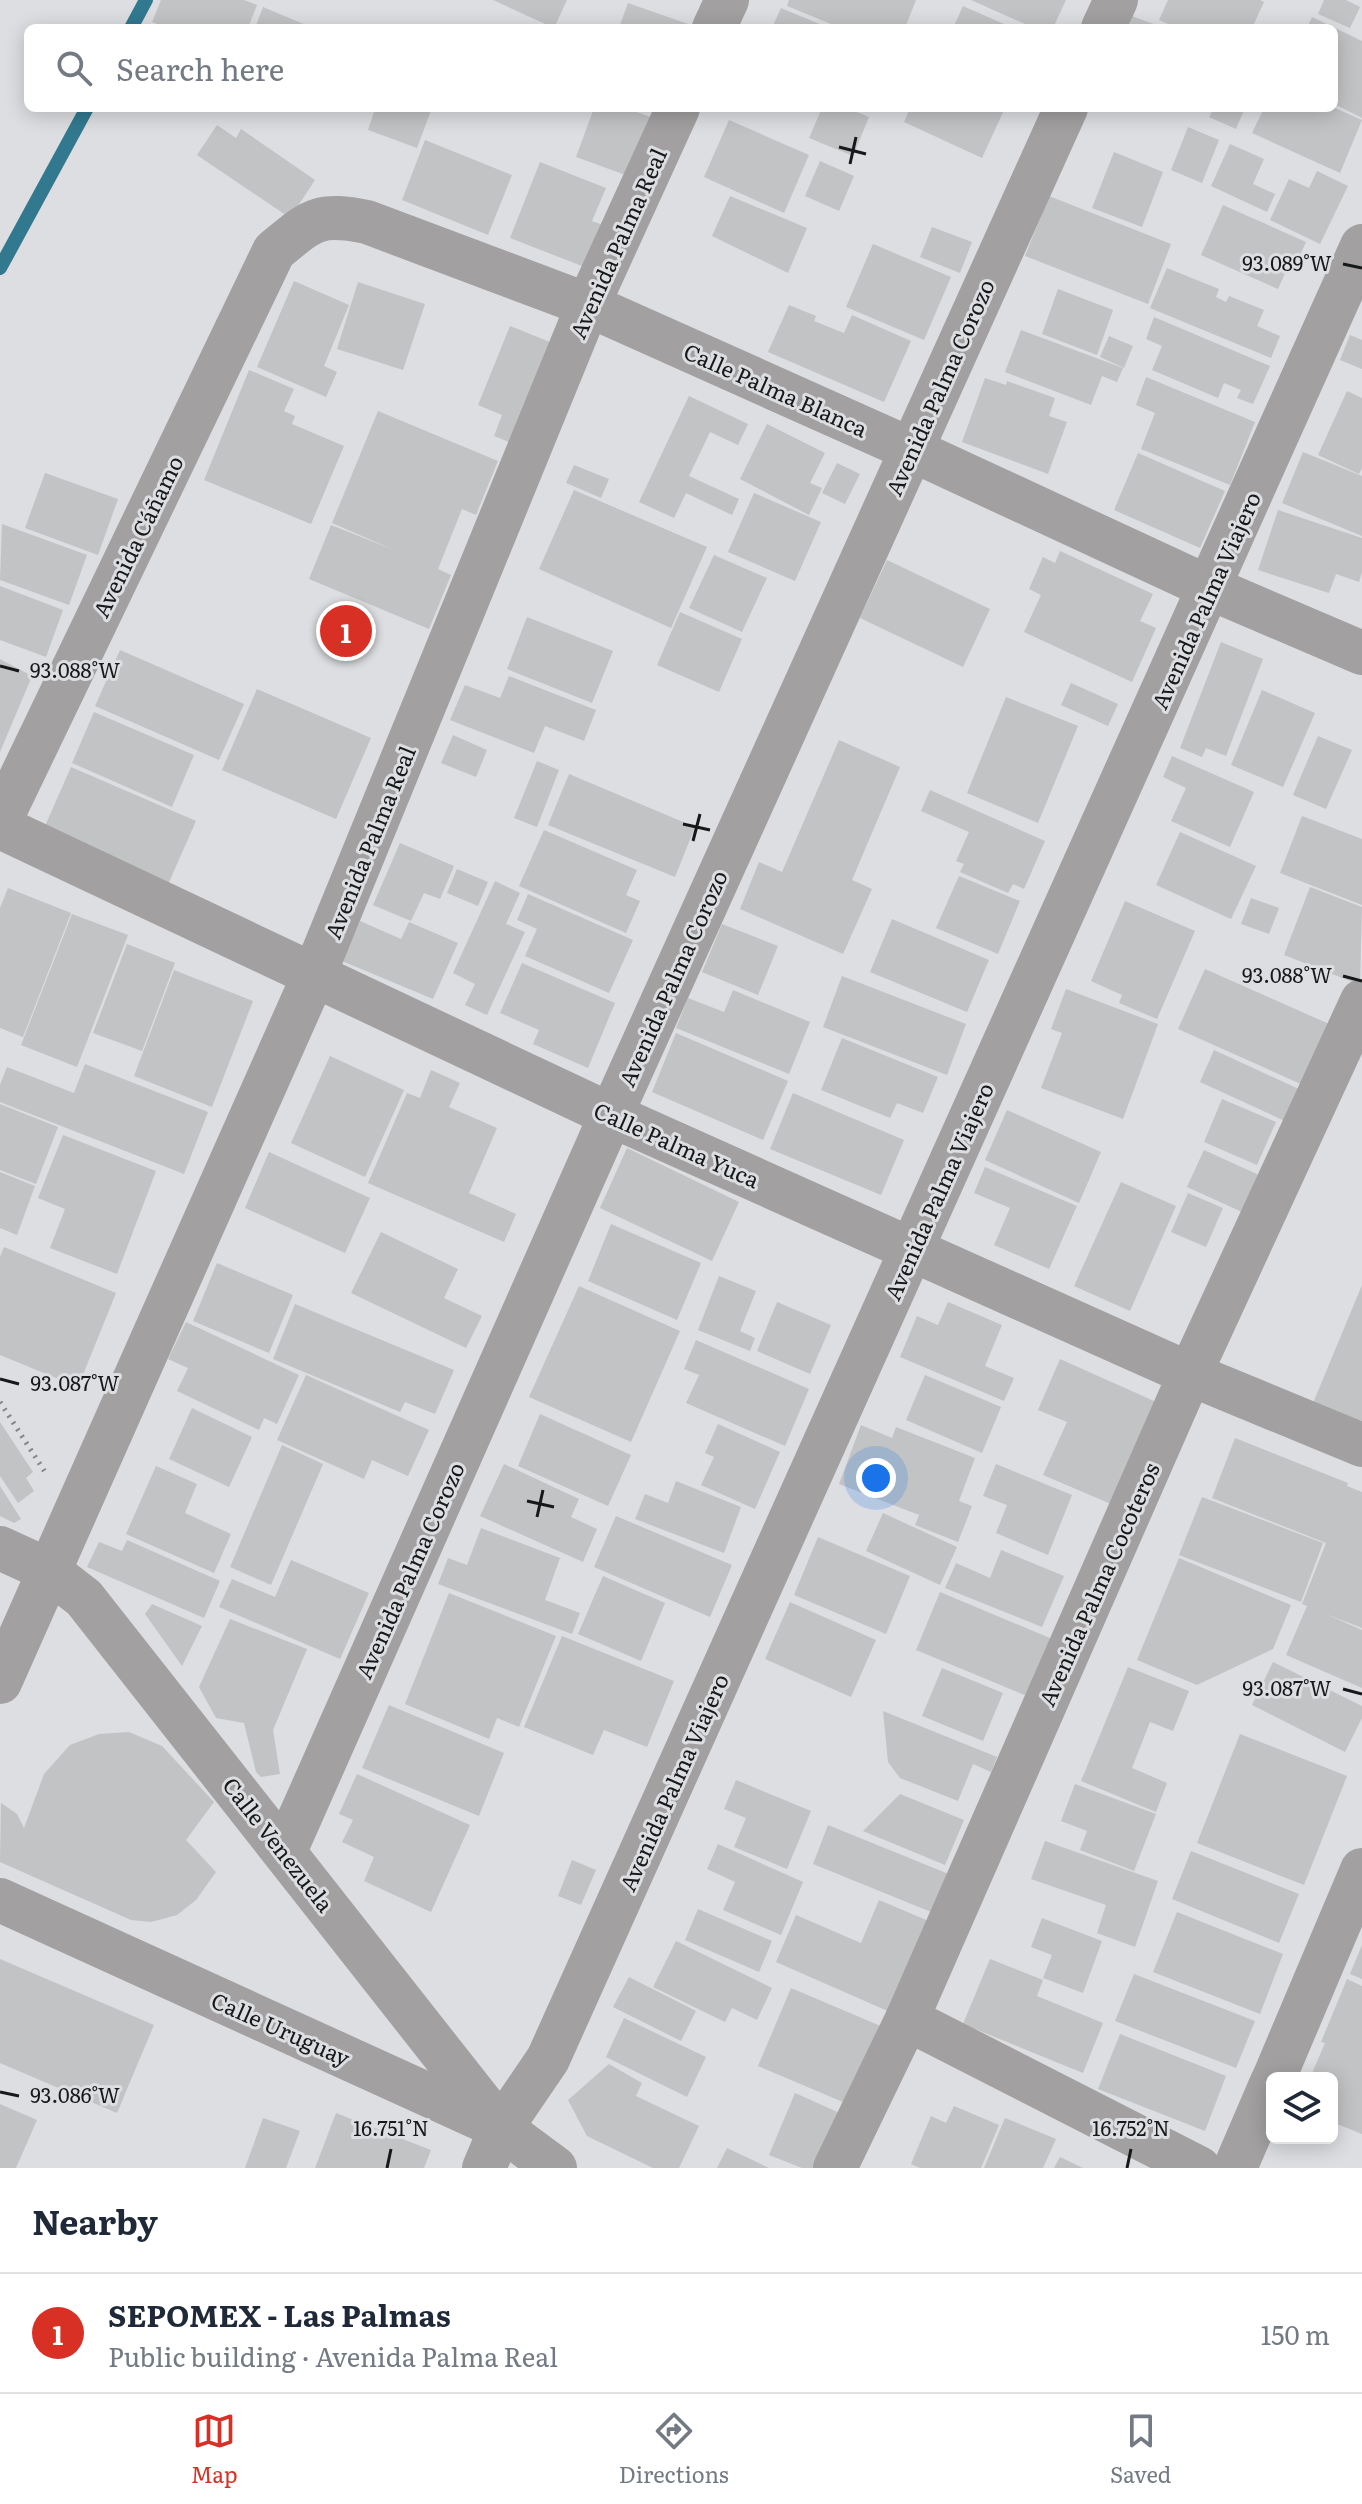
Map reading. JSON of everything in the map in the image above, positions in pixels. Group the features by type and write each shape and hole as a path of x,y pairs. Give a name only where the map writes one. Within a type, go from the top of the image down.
{"street":[{"path":"716,24 727,0"},
{"path":"1105,24 1116,0"},
{"name":"Avenida Palma Real","path":"0,1682 314,975 588,305 676,112"},
{"name":"Avenida Palma Corozo","path":"285,1851 611,1115 1064,112"},
{"name":"Calle Palma Blanca","path":"274,251 312,220 338,216 367,222 588,305 1210,588 1362,653"},
{"name":"Avenida Palma Viajero","path":"484,2168 501,2128 548,2059 1362,246"},
{"name":"Avenida Cáñamo","path":"0,824 274,251"},
{"name":"Calle Palma Yuca","path":"0,824 611,1115 1190,1374 1362,1445"},
{"name":"Avenida Palma Cocoteros","path":"835,2168 907,2019 1190,1374 1362,1001"},
{"name":"Calle Venezuela","path":"0,1548 48,1570 84,1598 501,2128"},
{"path":"1276,2072 1362,1870"},
{"name":"Calle Uruguay","path":"0,1900 501,2128 555,2168"},
{"path":"907,2019 1199,2168"},
{"path":"1235,2168 1266,2096"}],"building":[{"path":"161,0 244,0 257,5 250,24 152,22"},
{"path":"493,0 567,0 556,24 545,24"},
{"path":"789,0 916,0 907,24 831,24 787,6"},
{"path":"971,0 1066,0 1055,24 1025,24"},
{"path":"1168,0 1264,2 1254,24 1168,24 1159,20"},
{"path":"1324,0 1346,0 1360,7 1350,28 1318,14"},
{"path":"628,3 688,24 620,24"},
{"path":"963,6 1004,24 955,24"},
{"path":"263,7 303,24 257,24"},
{"path":"781,8 819,24 774,24"},
{"path":"1132,16 1153,24 1129,24"},
{"path":"1312,17 1327,24 1309,24"},
{"path":"1338,29 1362,41 1362,118 1338,106"},
{"path":"1338,109 1362,120 1340,173 1252,133 1262,112 1338,112"},
{"path":"374,112 430,112 417,148 368,130"},
{"path":"593,112 637,112 653,118 631,177 576,157"},
{"path":"820,112 857,112 869,117 853,156 809,138"},
{"path":"908,112 1003,112 982,158 904,122"},
{"path":"1212,112 1243,112 1236,129 1209,117"},
{"path":"729,120 809,155 784,213 704,177"},
{"path":"217,125 236,138 241,129 315,180 290,218 197,155"},
{"path":"1188,127 1219,140 1202,183 1171,170"},
{"path":"425,140 512,175 488,235 402,200"},
{"path":"1230,144 1264,159 1253,184 1275,194 1267,212 1211,186"},
{"path":"1114,152 1163,172 1142,227 1092,208"},
{"path":"820,161 854,176 839,211 805,196"},
{"path":"540,162 606,188 592,221 603,225 587,268 510,238"},
{"path":"1317,171 1348,186 1320,244 1270,220 1289,179 1309,188"},
{"path":"730,196 807,228 788,273 712,236"},
{"path":"1049,196 1171,244 1148,304 1025,256"},
{"path":"1223,205 1306,242 1293,271 1287,269 1278,289 1201,255"},
{"path":"932,227 972,242 960,273 920,257"},
{"path":"873,244 951,277 924,340 846,307"},
{"path":"1167,268 1219,289 1216,297 1226,302 1229,296 1264,310 1257,326 1280,336 1271,358 1150,308"},
{"path":"294,281 349,305 324,366 337,372 326,397 257,367"},
{"path":"358,282 425,304 403,370 337,349"},
{"path":"1058,289 1113,310 1097,355 1042,334"},
{"path":"789,305 816,316 814,321 844,333 852,315 911,341 884,402 768,352"},
{"path":"1154,317 1270,366 1253,404 1237,398 1241,390 1224,383 1218,398 1152,370 1162,346 1146,339"},
{"path":"510,326 550,342 509,442 494,436 502,415 478,405"},
{"path":"1021,330 1123,368 1117,382 1102,376 1091,405 1005,372"},
{"path":"1350,335 1362,340 1362,369 1340,360"},
{"path":"1109,336 1133,346 1124,368 1100,357"},
{"path":"249,370 294,389 284,411 295,416 292,424 344,446 311,524 204,480"},
{"path":"1146,377 1255,422 1230,485 1141,449 1155,413 1136,405"},
{"path":"985,378 1006,385 1007,381 1055,398 1049,416 1067,422 1048,474 962,442"},
{"path":"1347,391 1362,398 1362,468 1359,474 1318,455"},
{"path":"689,396 748,424 738,445 710,432 689,476 739,499 732,515 686,493 674,518 639,502"},
{"path":"378,411 498,461 476,515 462,509 438,569 451,575 429,629 309,579 331,525 394,550 332,523"},
{"path":"767,424 825,453 810,483 822,488 809,515 740,479"},
{"path":"1303,452 1362,476 1362,536 1282,503"},
{"path":"1138,453 1225,491 1200,548 1114,510"},
{"path":"837,463 860,474 845,504 822,493"},
{"path":"574,465 609,479 601,498 566,483"},
{"path":"45,473 118,499 98,555 25,528"},
{"path":"574,490 707,547 671,628 539,569"},
{"path":"754,493 821,522 795,581 728,552"},
{"path":"1278,510 1362,538 1359,582 1336,574 1329,593 1258,570"},
{"path":"2,524 87,555 69,605 0,580"},
{"path":"1060,551 1153,594 1140,621 1156,628 1132,682 1024,632 1041,595 1029,589 1043,557 1055,563"},
{"path":"714,555 767,578 742,632 689,608"},
{"path":"887,560 990,609 963,667 860,618"},
{"path":"0,586 63,610 46,657 0,640"},
{"path":"680,612 742,639 719,692 657,665"},
{"path":"527,617 613,651 592,703 507,669"},
{"path":"1221,642 1263,659 1226,756 1206,748 1202,757 1180,748"},
{"path":"120,650 244,704 219,760 95,706"},
{"path":"0,659 32,676 0,752"},
{"path":"509,676 596,710 584,741 545,726 534,753 450,720 465,685 500,698"},
{"path":"1071,683 1118,704 1108,726 1061,705"},
{"path":"257,689 371,738 336,819 222,770"},
{"path":"1262,690 1315,713 1283,787 1231,765"},
{"path":"1006,697 1078,726 1038,823 967,793"},
{"path":"94,712 194,755 172,807 72,763"},
{"path":"453,735 487,750 476,777 441,763"},
{"path":"1318,736 1352,750 1326,809 1293,795"},
{"path":"839,740 900,767 852,880 872,889 843,954 740,909 759,862 782,872"},
{"path":"1172,756 1254,792 1230,847 1171,821 1186,788 1163,777"},
{"path":"537,761 559,770 537,827 514,818"},
{"path":"71,767 196,821 166,889 41,835"},
{"path":"569,774 695,827 675,877 548,825"},
{"path":"930,790 1045,841 1024,889 1013,884 1008,893 960,872 964,864 956,861 969,832 921,811"},
{"path":"1302,816 1362,839 1362,905 1280,873"},
{"path":"544,830 637,870 626,895 640,901 626,933 519,886"},
{"path":"1180,832 1256,866 1231,919 1156,885"},
{"path":"400,843 454,866 440,899 424,893 411,921 373,905"},
{"path":"457,869 488,882 478,906 447,893"},
{"path":"959,876 1020,901 998,954 936,928"},
{"path":"495,881 520,893 506,924 525,932 487,1015 465,1005 475,984 453,973"},
{"path":"1310,887 1362,907 1360,985 1284,955"},
{"path":"8,888 71,913 23,1037 0,1028 0,908"},
{"path":"528,894 633,940 609,993 525,956 537,929 517,920"},
{"path":"1251,898 1279,908 1269,934 1241,924"},
{"path":"1125,901 1195,931 1157,1019 1119,1003 1122,995 1091,981"},
{"path":"72,914 128,935 77,1067 21,1045"},
{"path":"892,919 989,960 967,1012 870,972"},
{"path":"360,921 401,939 409,922 458,943 433,999 342,961"},
{"path":"722,924 778,946 758,995 702,972"},
{"path":"127,944 175,963 142,1051 93,1033"},
{"path":"522,963 615,1003 588,1068 533,1044 539,1030 500,1013"},
{"path":"1205,969 1329,1024 1303,1085 1178,1029"},
{"path":"174,970 253,1001 212,1107 134,1076"},
{"path":"842,976 966,1024 947,1075 823,1027"},
{"path":"1066,989 1158,1024 1123,1119 1041,1088 1062,1033 1051,1029"},
{"path":"733,990 810,1022 789,1074 676,1028 688,998 724,1012"},
{"path":"676,1033 788,1081 763,1140 652,1092"},
{"path":"842,1038 938,1077 923,1113 897,1103 890,1118 821,1090"},
{"path":"1214,1050 1301,1090 1287,1122 1200,1082"},
{"path":"330,1056 404,1090 365,1177 291,1143"},
{"path":"85,1064 208,1112 184,1174 0,1102 0,1085 7,1067 74,1093"},
{"path":"431,1070 460,1083 449,1107 497,1128 469,1193 516,1214 504,1242 368,1183 407,1093 420,1098"},
{"path":"793,1093 904,1140 881,1195 770,1149"},
{"path":"1222,1099 1276,1122 1257,1165 1204,1142"},
{"path":"0,1104 58,1127 36,1184 0,1170"},
{"path":"1007,1110 1101,1152 1079,1203 985,1160"},
{"path":"63,1135 156,1171 117,1274 50,1248 65,1209 38,1198"},
{"path":"627,1148 739,1202 712,1261 600,1208"},
{"path":"1204,1150 1270,1180 1253,1217 1187,1187"},
{"path":"269,1152 370,1198 345,1253 245,1208"},
{"path":"985,1167 1077,1206 1049,1269 994,1245 1010,1208 974,1193"},
{"path":"0,1172 35,1186 17,1235 0,1228"},
{"path":"1121,1182 1176,1206 1130,1311 1074,1286"},
{"path":"1188,1193 1223,1208 1206,1247 1171,1232"},
{"path":"611,1224 701,1263 677,1320 588,1281"},
{"path":"381,1232 458,1269 444,1298 482,1316 466,1348 351,1293"},
{"path":"4,1247 116,1293 78,1387 0,1355 0,1257"},
{"path":"217,1263 293,1295 269,1353 193,1321"},
{"path":"719,1276 756,1291 740,1331 755,1338 750,1351 698,1330"},
{"path":"1362,1285 1362,1423 1313,1403"},
{"path":"579,1286 680,1331 631,1442 529,1397"},
{"path":"777,1302 831,1325 810,1374 757,1351"},
{"path":"948,1302 1002,1325 985,1366 1014,1378 1004,1401 900,1357 917,1316 938,1325"},
{"path":"295,1304 454,1370 435,1414 405,1402 400,1412 273,1359"},
{"path":"186,1322 299,1375 277,1424 264,1418 259,1430 177,1391 188,1368 168,1359"},
{"path":"696,1340 809,1389 785,1446 686,1403 699,1375 684,1369"},
{"path":"1060,1359 1163,1405 1118,1507 1043,1475 1067,1422 1038,1410"},
{"path":"306,1375 429,1430 408,1476 372,1460 364,1479 277,1440"},
{"path":"925,1375 1001,1407 982,1453 906,1420"},
{"path":"192,1408 252,1437 229,1487 169,1459"},
{"path":"540,1414 631,1455 608,1506 518,1466"},
{"path":"0,1422 33,1472 26,1478 34,1491 18,1503 0,1476"},
{"path":"718,1424 780,1452 755,1509 701,1485 714,1457 705,1453"},
{"path":"861,1425 892,1438 896,1427 975,1458 959,1501 972,1506 958,1542 915,1525 919,1515 839,1484"},
{"path":"1235,1438 1348,1483 1347,1486 1362,1492 1362,1628 1326,1614 1362,1630 1362,1688 1286,1655 1307,1606 1302,1604 1326,1543 1212,1498"},
{"path":"282,1445 323,1464 271,1585 230,1567"},
{"path":"504,1464 579,1499 571,1517 597,1529 583,1562 480,1516"},
{"path":"996,1464 1072,1495 1048,1555 996,1533 1007,1505 983,1496"},
{"path":"156,1466 197,1484 185,1513 231,1534 214,1573 126,1534"},
{"path":"676,1481 741,1507 724,1553 635,1519 645,1494 668,1503"},
{"path":"0,1486 21,1519 14,1523 0,1516"},
{"path":"1202,1497 1323,1543 1301,1602 1179,1555"},
{"path":"883,1513 957,1547 940,1585 866,1551"},
{"path":"616,1516 732,1565 710,1617 594,1567"},
{"path":"481,1528 560,1558 545,1600 580,1613 572,1634 438,1584 448,1558 467,1565"},
{"path":"818,1537 910,1576 886,1634 794,1595"},
{"path":"127,1540 220,1581 204,1618 87,1567 99,1542 122,1551"},
{"path":"1001,1550 1064,1576 1042,1627 945,1588 956,1563 990,1578"},
{"path":"1179,1558 1291,1605 1273,1649 1197,1685 1137,1660"},
{"path":"291,1560 369,1593 340,1659 219,1607 232,1579 275,1597"},
{"path":"603,1576 665,1603 641,1661 578,1634"},
{"path":"940,1592 1057,1641 1034,1699 916,1650"},
{"path":"449,1593 556,1636 519,1727 497,1718 489,1739 405,1704"},
{"path":"790,1602 876,1640 851,1697 765,1659"},
{"path":"152,1604 202,1626 182,1666 145,1614"},
{"path":"230,1619 307,1649 273,1730 280,1774 261,1777 256,1772 244,1723 216,1718 199,1687"},
{"path":"562,1636 674,1681 647,1747 604,1730 593,1755 524,1727"},
{"path":"1273,1662 1362,1706 1362,1718 1345,1752 1252,1705"},
{"path":"1128,1667 1189,1691 1173,1731 1150,1722 1132,1768 1167,1783 1156,1812 1081,1781"},
{"path":"942,1668 1003,1693 983,1741 922,1716"},
{"path":"389,1705 504,1753 479,1816 362,1768"},
{"path":"883,1711 997,1757 991,1772 973,1764 958,1801 900,1778 888,1762"},
{"path":"129,1732 162,1746 214,1802 186,1840 216,1872 196,1900 177,1915 151,1922 131,1920 0,1862 1,1803 17,1814 24,1828 44,1774 70,1745 99,1734"},
{"path":"1240,1734 1347,1776 1304,1885 1197,1843"},
{"path":"357,1774 470,1825 431,1912 364,1881 374,1857 342,1842 353,1820 339,1814"},
{"path":"736,1780 811,1811 787,1869 734,1847 746,1818 724,1809"},
{"path":"1075,1784 1156,1814 1134,1871 1080,1850 1087,1831 1061,1821"},
{"path":"900,1794 964,1820 945,1865 863,1831"},
{"path":"828,1825 956,1877 941,1916 813,1864"},
{"path":"1045,1841 1158,1881 1135,1947 1097,1933 1106,1905 1031,1879"},
{"path":"718,1844 803,1882 781,1935 723,1910 735,1882 707,1869"},
{"path":"1191,1851 1299,1894 1279,1943 1172,1899"},
{"path":"572,1860 596,1870 581,1905 558,1896"},
{"path":"879,1900 938,1925 899,2016 776,1962 796,1915 861,1943"},
{"path":"698,1909 772,1941 759,1972 685,1940"},
{"path":"1177,1912 1283,1954 1260,2014 1153,1972"},
{"path":"1042,1918 1102,1941 1083,1993 1043,1978 1052,1955 1031,1947"},
{"path":"676,1941 772,1988 757,2020 732,2008 725,2022 653,1987"},
{"path":"1362,1945 1362,1979 1350,1974"},
{"path":"0,1959 154,2025 117,2113 0,2063"},
{"path":"990,1959 1043,1980 1037,1996 1103,2023 1083,2073 963,2024"},
{"path":"1134,1974 1255,2021 1236,2068 1115,2021"},
{"path":"629,1977 696,2011 681,2041 613,2007"},
{"path":"1347,1979 1362,1986 1362,2134 1338,2124 1338,2072 1313,2072 1325,2043 1321,2042"},
{"path":"791,1988 883,2027 850,2105 758,2066"},
{"path":"624,2018 706,2057 687,2097 606,2057"},
{"path":"1120,2034 1226,2076 1205,2131 1098,2089"},
{"path":"609,2064 642,2083 636,2096 699,2126 679,2168 653,2168 587,2136 568,2100"},
{"path":"795,2093 842,2114 820,2168 802,2168 769,2155"},
{"path":"0,2104 37,2120 16,2168 0,2168"},
{"path":"954,2106 999,2125 981,2168 920,2168 911,2164 931,2116 946,2123"},
{"path":"336,2113 431,2150 424,2168 315,2168"},
{"path":"263,2118 300,2131 286,2168 245,2168"},
{"path":"1005,2118 1056,2139 1043,2168 984,2168"},
{"path":"727,2148 769,2168 717,2168"},
{"path":"1060,2157 1083,2168 1054,2168"}],"waterway":[{"path":"133,24 146,0"},
{"path":"0,268 85,112"}],"place":[{"name":"SEPOMEX - Las Palmas","path":"346,631"}]}
